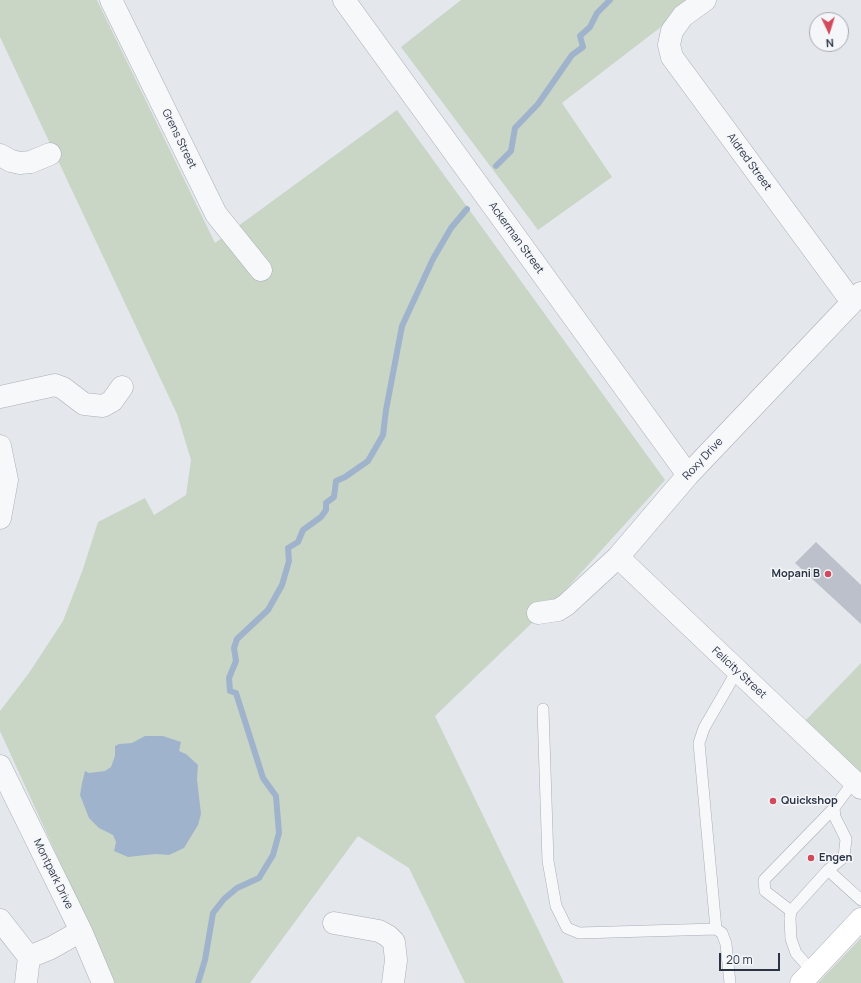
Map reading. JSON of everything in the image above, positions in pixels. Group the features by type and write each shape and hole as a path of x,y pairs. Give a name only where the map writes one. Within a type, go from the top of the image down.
{"main road":[{"path":"806,977 861,919"}],"street":[{"name":"Grens Street","path":"111,0 216,214 261,270"},
{"name":"Ackerman Street","path":"344,0 688,475"},
{"name":"Aldred Street","path":"705,0 683,16 672,31 669,45 672,57 857,297"},
{"path":"0,155 11,161 20,163 31,162 50,154"},
{"name":"Roxy Drive","path":"538,613 558,610 566,605 618,558 688,475 857,297"},
{"path":"0,397 55,385 63,388 84,404 103,406 112,401 122,387"},
{"path":"0,446 7,480 0,518"},
{"name":"Felicity Street","path":"618,558 858,785"},
{"name":"Montpark Drive","path":"0,766 81,931 103,983"},
{"path":"0,920 30,956 26,983"},
{"path":"334,923 379,931 388,936 394,942 396,960 393,983"},
{"path":"30,956 51,948 81,931"}],"lane":[{"path":"716,929 699,743 704,728 737,671"},
{"path":"543,709 548,861 556,906 567,928 579,933 716,929 722,933 726,944 730,983"},
{"path":"791,911 765,891 764,880 858,785"},
{"path":"806,977 792,939 790,918 791,911 828,870 844,857 846,838 835,817 834,808"},
{"path":"828,870 861,900"}],"green space":[{"path":"0,0 97,0 215,243 397,110 665,480 559,597 435,716 564,983 465,983 409,868 358,836 250,983 115,983 0,731 0,711 29,673 63,621 83,569 98,522 145,498 154,515 186,495 191,460 177,414 0,37"},
{"path":"461,0 696,0 562,103 612,177 538,230 401,47"},
{"path":"861,663 861,775 805,721"},
{"path":"861,938 861,983 818,983"}],"water":[{"path":"145,736 163,736 181,742 179,751 186,754 198,765 197,779 201,814 198,825 184,848 169,855 155,854 128,857 114,851 116,842 113,835 99,828 89,818 80,795 85,771 89,773 105,771 111,767 115,756 115,746 119,744 132,743"}],"building":[{"name":"Mopani B","path":"816,542 861,585 861,624 795,563"}],"waterway":[{"path":"496,166 511,151 515,128 538,104 572,55 583,47 580,36 590,27 597,13 610,0"},
{"path":"198,983 205,960 213,913 224,899 237,888 259,878 273,855 279,833 276,796 263,778 236,693 230,691 229,678 236,661 234,648 237,639 268,610 282,585 289,561 288,548 298,542 303,530 321,517 326,510 326,503 334,497 336,481 345,477 368,461 383,435 386,410 402,326 433,259 451,228 467,209"}],"place":[{"name":"Mopani B","path":"828,574"},
{"name":"Quickshop","path":"773,801"},
{"name":"Engen","path":"811,858"}]}
